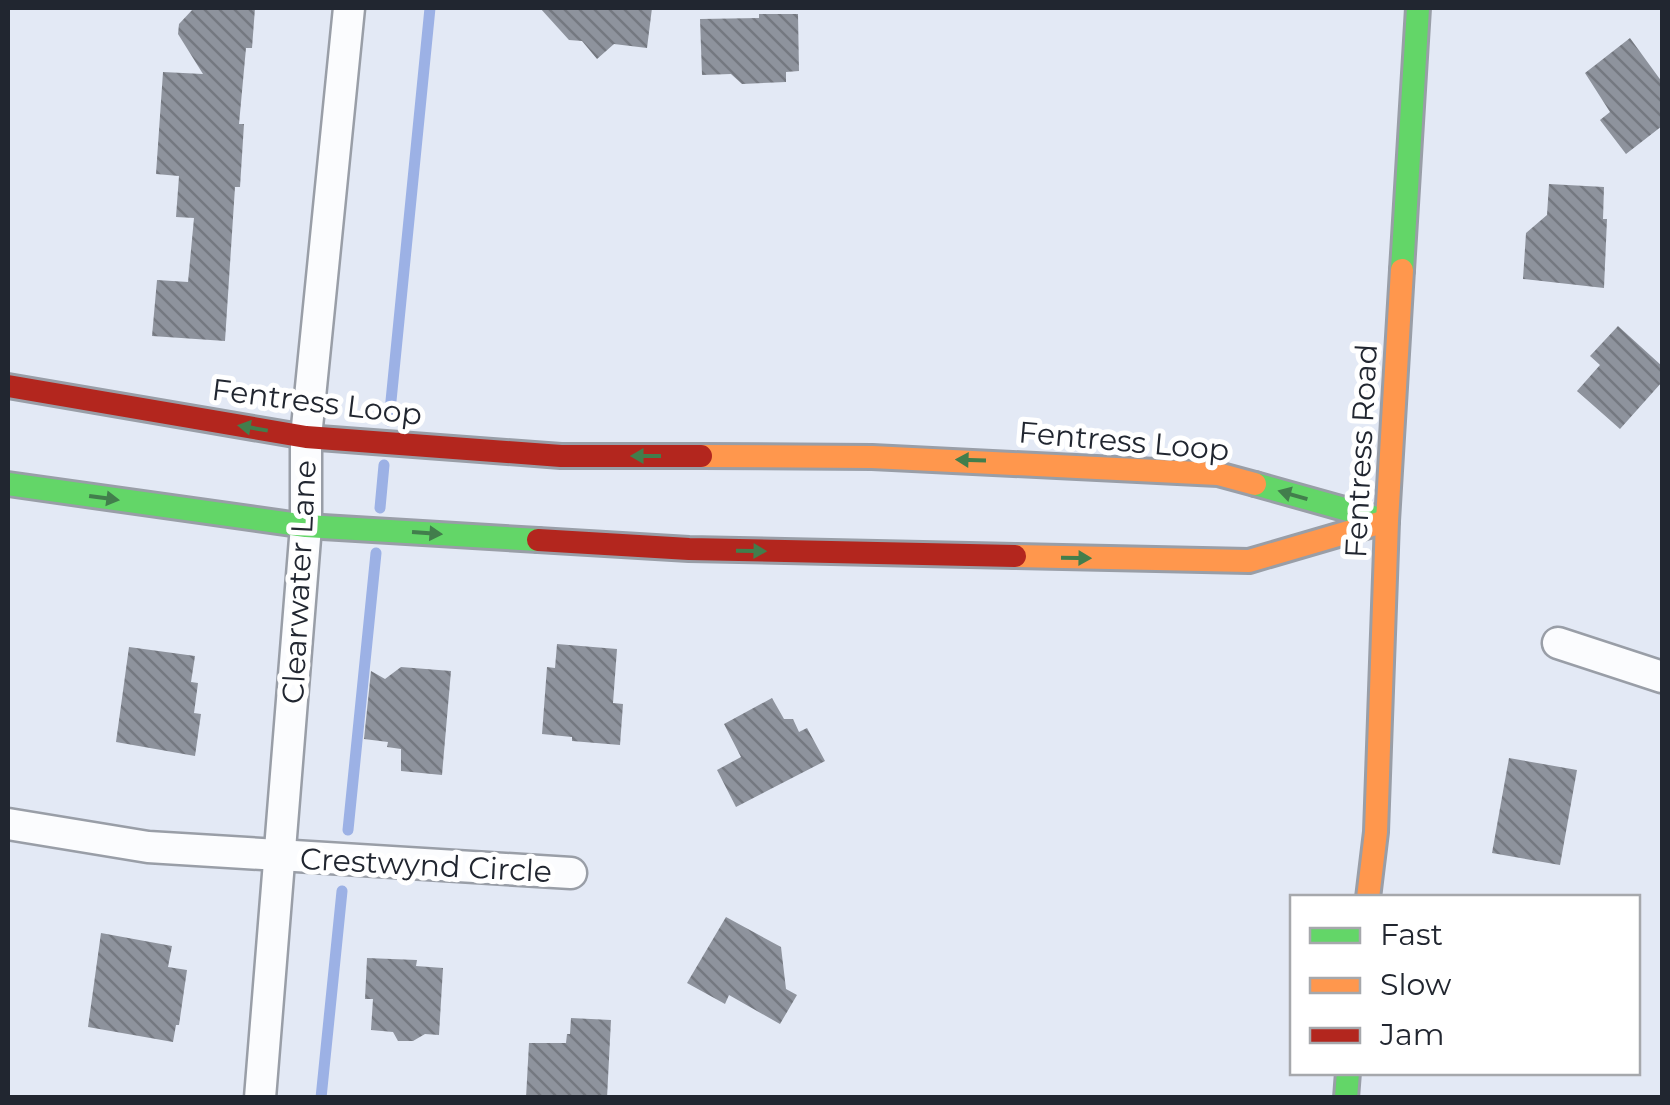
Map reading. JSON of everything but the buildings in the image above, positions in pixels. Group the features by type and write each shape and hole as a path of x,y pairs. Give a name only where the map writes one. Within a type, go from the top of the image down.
{"street":[{"name":"Clearwater Lane","path":"260,1098 306,526 306,436 349,8"},
{"name":"Fentress Road","path":"1368,895 1376,832 1387,521 1418,8"},
{"name":"Fentress Loop","path":"8,386 306,436 561,456 872,457 1218,474 1387,521"},
{"path":"8,484 306,526 689,550 1249,561 1387,521"},
{"path":"1558,643 1662,677"},
{"name":"Crestwynd Circle","path":"8,824 148,847 571,874"}],"waterway":[{"path":"389,421 430,8"},
{"path":"380,508 384,465"},
{"path":"348,830 376,553"},
{"path":"321,1098 342,891"}],"traffic: fast":[{"path":"1402,270 1418,8"},
{"path":"8,484 306,526 538,540"},
{"path":"1255,484 1387,521"},
{"path":"1346,1098 1348,1075"}],"traffic: slow":[{"path":"1368,895 1376,832 1387,521 1402,270"},
{"path":"701,456 872,457 1218,474 1255,484"},
{"path":"1015,556 1249,561 1386,521"}],"traffic: jam":[{"path":"8,386 306,437 561,456 701,456"},
{"path":"538,540 689,549 1015,556"}]}
